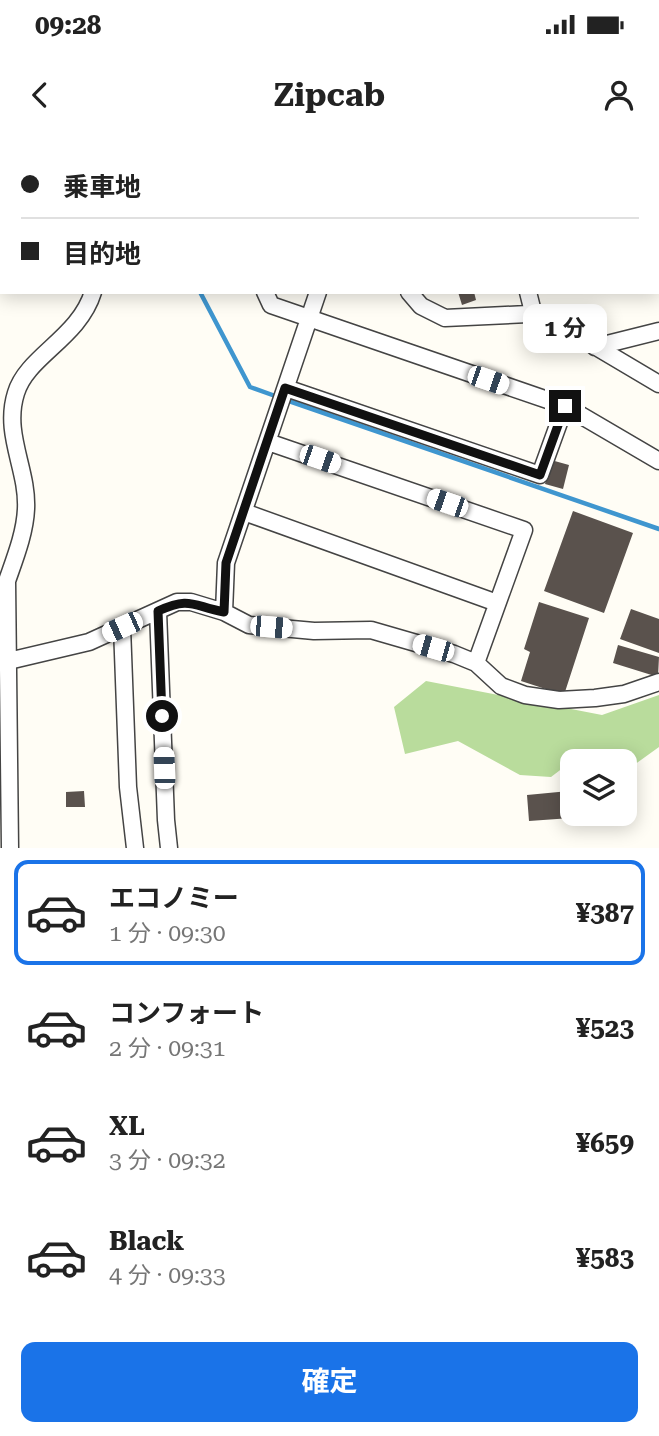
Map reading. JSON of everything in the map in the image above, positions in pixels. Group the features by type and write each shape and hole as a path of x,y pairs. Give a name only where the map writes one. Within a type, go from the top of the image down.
{"street":[{"path":"10,848 5,807 4,662 7,581 26,510 24,487 12,439 12,414 16,391 29,372 70,332 88,308 92,294"},
{"path":"266,294 271,305 307,319 565,406 659,461"},
{"path":"224,612 226,563 317,294"},
{"path":"410,294 421,306 445,318 528,314 551,320 659,384"},
{"path":"528,294 534,316"},
{"path":"595,347 659,331"},
{"path":"285,388 540,475 565,406"},
{"path":"268,442 524,530 477,663"},
{"path":"244,512 497,603"},
{"path":"4,662 89,642 177,602 191,602 224,612 249,625 314,631 371,630 477,663 501,686 525,695 559,700 624,694 659,682"},
{"path":"158,611 169,848"},
{"path":"122,627 128,787 135,848"}],"green space":[{"path":"426,681 602,715 659,695 659,747 637,763 637,749 560,749 560,770 551,777 520,775 458,741 405,754 394,707"}],"building":[{"path":"459,294 474,294 476,300 462,305"},
{"path":"551,460 569,465 563,489 545,484"},
{"path":"573,511 633,533 604,613 544,591"},
{"path":"539,602 589,618 564,695 521,681 530,652 524,649"},
{"path":"631,609 659,619 659,653 620,639"},
{"path":"618,645 659,657 658,677 613,663"},
{"path":"84,791 85,807 66,807 66,792"},
{"path":"560,792 560,819 529,821 527,795"}],"waterway":[{"path":"201,294 250,387 278,397"},
{"path":"286,400 659,529"}],"route":[{"path":"162,716 158,611 177,602 191,602 224,612 226,563 285,388 540,475 565,406"}]}
